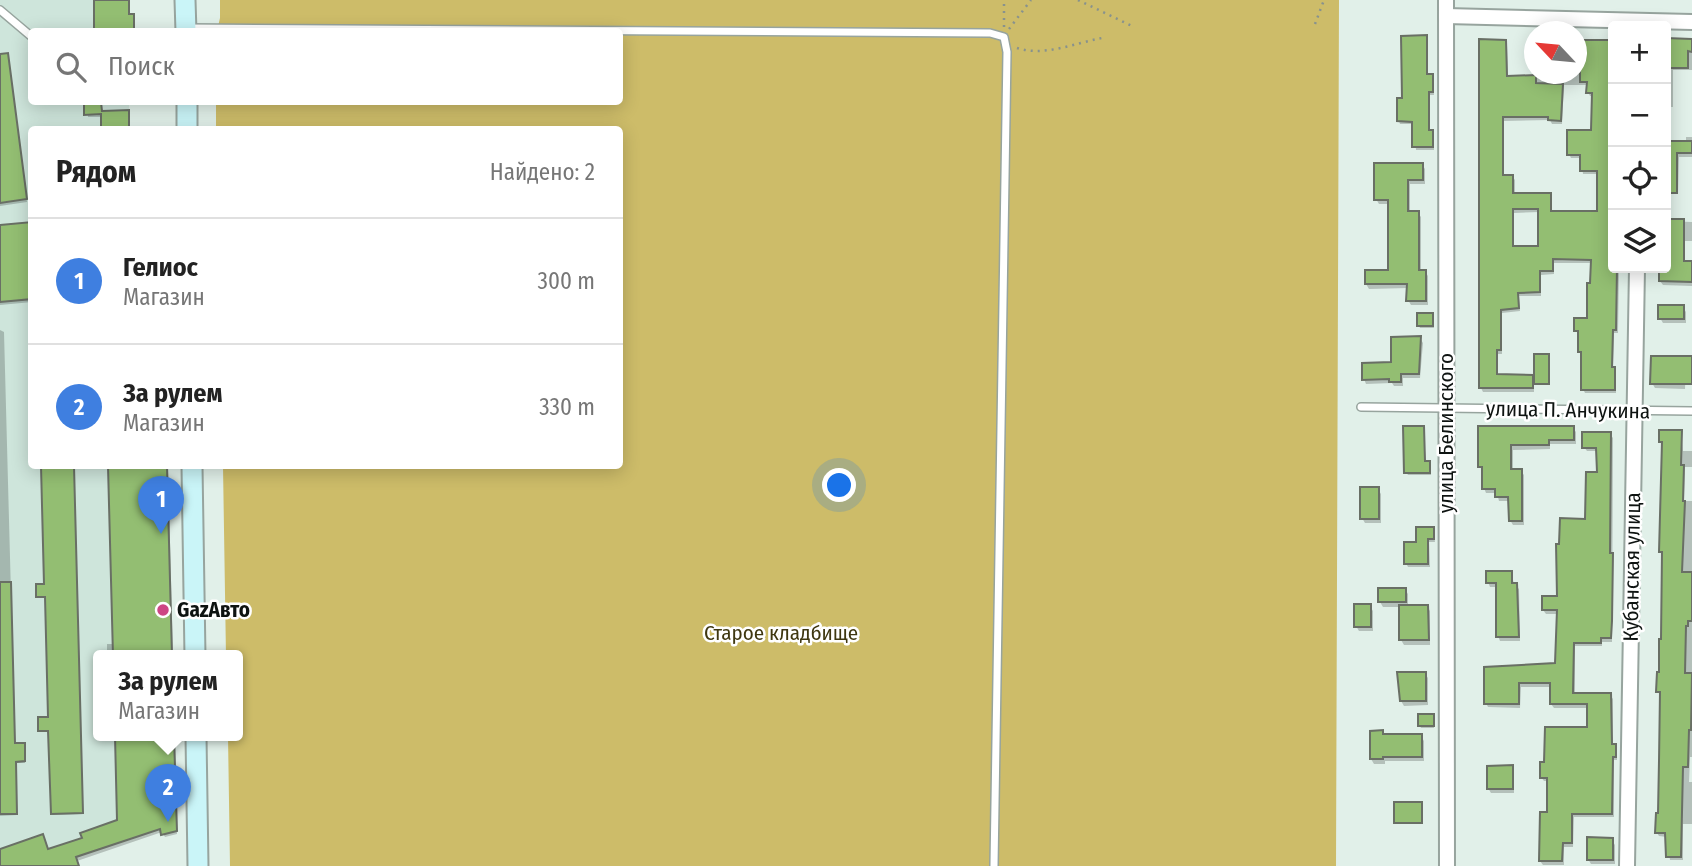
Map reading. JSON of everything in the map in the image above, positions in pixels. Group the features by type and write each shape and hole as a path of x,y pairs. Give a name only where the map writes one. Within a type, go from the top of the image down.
{"main road":[{"path":"185,0 186,28"},
{"path":"187,105 187,126"},
{"path":"192,469 195,650"},
{"path":"196,741 198,866"}],"street":[{"name":"улица Белинского","path":"1446,0 1447,866"},
{"path":"1446,16 1608,23"},
{"path":"1671,23 1692,22"},
{"name":"Кубанская улица","path":"1627,866 1637,273"}],"lane":[{"path":"0,10 28,34"},
{"path":"623,32 990,33 1004,37 1007,51 994,866"},
{"name":"улица П. Анчукина","path":"1361,407 1692,411"}],"path":[{"path":"1004,0 1004,37"},
{"path":"1004,37 1031,0"},
{"path":"1078,0 1132,26"},
{"path":"1315,24 1324,0"},
{"path":"1004,37 1016,47 1027,51 1060,48 1102,38"}],"shaded area":[{"path":"0,0 129,0 129,13 134,14 134,28 28,28 28,105 129,105 129,126 28,126 28,469 167,469 172,650 93,650 93,741 174,741 177,831 161,835 159,829 50,866 0,866"}],"green space":[{"name":"Старое кладбище","path":"220,0 1339,0 1336,866 230,866 228,741 243,741 243,650 226,650 223,469 623,469 623,126 216,126 216,105 623,105 623,28 218,28"}],"building":[{"path":"94,0 129,0 129,14 134,14 134,28 94,28"},
{"path":"1427,35 1427,74 1433,74 1433,92 1429,92 1429,130 1433,130 1433,147 1412,147 1412,122 1397,121 1397,98 1402,98 1401,36"},
{"path":"1671,38 1692,39 1692,52 1688,51 1688,68 1671,68"},
{"path":"1479,39 1506,40 1507,76 1524,75 1524,84 1563,84 1561,121 1548,120 1548,117 1503,117 1503,175 1513,175 1513,193 1551,193 1551,211 1597,211 1597,171 1580,171 1580,155 1567,155 1567,130 1591,130 1592,93 1586,93 1587,40 1608,40 1608,273 1617,273 1612,367 1615,367 1615,390 1581,390 1581,352 1578,352 1578,331 1574,331 1574,318 1587,318 1587,283 1590,283 1591,260 1553,259 1553,271 1540,271 1540,292 1518,293 1519,308 1501,310 1501,350 1497,350 1497,374 1533,375 1533,388 1479,388","holes":["1513,209 1538,209 1538,246 1513,246"]},
{"path":"8,53 27,199 0,203 0,54"},
{"path":"84,105 101,105 102,111 129,110 129,126 101,126 101,114 84,115"},
{"path":"1671,141 1692,141 1692,153 1677,153 1677,193 1671,193"},
{"path":"1374,163 1423,163 1423,180 1408,180 1408,211 1419,211 1419,270 1426,270 1426,301 1406,301 1407,284 1365,284 1365,270 1388,270 1388,200 1374,200"},
{"path":"1671,219 1684,219 1684,261 1692,261 1692,282 1659,281 1659,273 1671,273"},
{"path":"28,222 28,299 0,302 0,225"},
{"path":"1658,305 1684,305 1684,319 1658,319"},
{"path":"1417,313 1433,313 1433,326 1417,326"},
{"path":"1421,336 1419,374 1401,374 1401,382 1389,382 1389,379 1362,380 1362,363 1391,362 1391,337"},
{"path":"1534,354 1549,354 1549,384 1534,384"},
{"path":"1651,356 1692,356 1692,384 1650,384"},
{"path":"1403,426 1424,426 1425,461 1430,461 1430,473 1404,473"},
{"path":"1478,426 1574,426 1574,440 1549,440 1549,445 1511,445 1511,469 1522,469 1522,521 1509,521 1508,497 1495,497 1495,489 1482,489 1482,467 1478,467"},
{"path":"1659,430 1682,430 1681,465 1684,465 1685,501 1682,572 1692,572 1692,621 1688,621 1686,626 1685,673 1692,673 1691,730 1688,767 1683,767 1681,857 1666,857 1665,833 1655,833 1658,813 1660,692 1656,692 1661,639 1662,552 1659,552 1662,442 1659,442"},
{"path":"1582,432 1611,432 1612,621 1611,638 1601,638 1601,643 1574,643 1573,693 1611,693 1612,744 1616,744 1616,757 1613,757 1612,814 1572,814 1572,843 1563,843 1562,861 1539,861 1540,812 1547,812 1547,778 1540,778 1540,762 1544,762 1545,727 1587,727 1587,704 1550,704 1550,683 1519,683 1519,704 1484,704 1484,667 1555,663 1557,610 1542,610 1542,596 1557,596 1556,544 1559,544 1560,518 1585,519 1586,472 1597,472 1596,448 1582,448"},
{"path":"41,469 74,469 83,813 51,814 48,731 38,731 38,717 48,717 45,597 36,597 36,584 44,584"},
{"path":"108,469 167,469 172,650 113,650"},
{"path":"1360,487 1379,487 1379,519 1360,519"},
{"path":"1416,527 1434,527 1434,539 1428,539 1428,564 1404,564 1404,542 1416,542"},
{"path":"1486,571 1512,571 1512,583 1517,583 1519,637 1496,637 1496,583 1486,583"},
{"path":"0,582 11,582 15,743 25,743 25,761 16,762 17,814 0,814"},
{"path":"1378,588 1406,588 1406,602 1378,602"},
{"path":"1354,604 1371,604 1371,627 1354,627"},
{"path":"1399,605 1428,605 1429,640 1399,640"},
{"path":"1397,672 1426,672 1426,701 1400,701"},
{"path":"1418,714 1434,714 1434,726 1418,726"},
{"path":"1383,730 1383,734 1422,734 1422,757 1370,759 1370,731"},
{"path":"115,741 174,741 177,831 161,835 160,829 76,857 79,866 0,866 0,849 43,834 48,849 82,838 80,833 117,820"},
{"path":"1513,765 1513,789 1487,789 1487,766"},
{"path":"1394,802 1422,802 1422,823 1394,823"},
{"path":"1587,837 1613,838 1613,860 1587,860"}],"place":[{"name":"Гелиос","path":"161,534"},
{"name":"GazАвто","path":"163,610"},
{"name":"За рулем","path":"168,822"}]}
